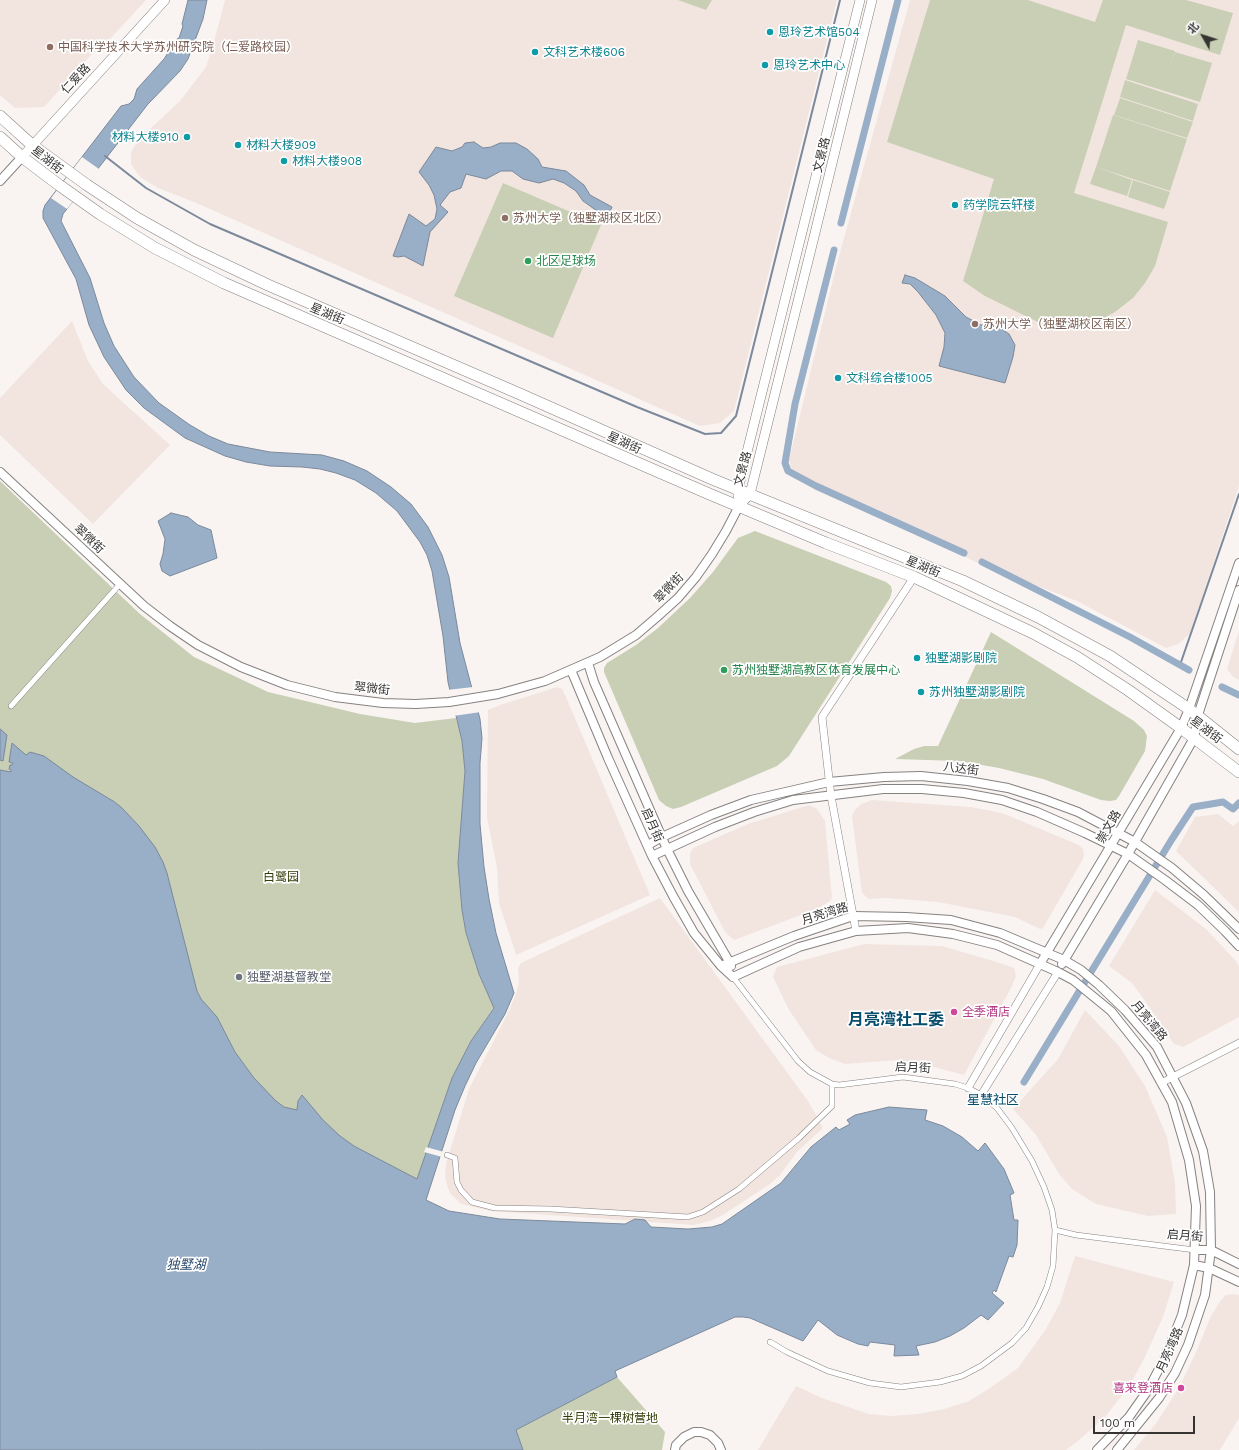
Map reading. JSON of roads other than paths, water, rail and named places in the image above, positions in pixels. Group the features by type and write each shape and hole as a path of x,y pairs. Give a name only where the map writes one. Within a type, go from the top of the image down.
{"main road":[{"name":"仁爱路","path":"22,156 165,0"},
{"name":"文景路","path":"739,506 738,490 860,0"},
{"name":"文景路","path":"739,506 750,494 872,0"},
{"name":"星湖街","path":"0,116 32,144 87,185 136,218 194,250 268,285 738,490 963,580 1031,613 1110,656 1198,715 1239,749"},
{"name":"星湖街","path":"0,136 22,156 59,185 155,248 256,298 707,494 826,543 914,576 998,616 1077,657 1181,728 1239,772"}],"street":[{"path":"0,181 22,156"},
{"name":"翠微街","path":"0,472 157,617 193,642 226,660 271,680 318,694 367,702 411,704 449,702 482,698 530,686 561,675 588,663 636,635 678,598 696,577 712,554 739,506"},
{"name":"崇文路","path":"968,1088 1181,728 1189,709 1239,563"},
{"path":"856,930 831,796 822,717 914,576"},
{"path":"11,706 120,584"},
{"path":"981,1095 1058,972 1128,854 1194,738 1198,715 1239,590"},
{"name":"启月街","path":"588,663 594,682 667,849 688,891 730,963 732,977"},
{"name":"启月街","path":"571,670 652,856 694,933 732,977 798,1061 810,1072 832,1084 839,1085 903,1077 955,1084 968,1088 981,1095 997,1108 1012,1128 1032,1161 1044,1187 1052,1210 1055,1230 1053,1266 1047,1288 1038,1307 1026,1328 1012,1343 981,1366 962,1376 940,1382 901,1387 870,1383 828,1371 787,1352 770,1342"},
{"name":"八达街","path":"648,845 662,837 711,815 751,800 829,782 884,777 921,776 968,781 1008,788 1043,799 1078,812 1134,842 1172,868 1204,895 1239,929"},
{"name":"八达街","path":"652,856 715,827 754,812 793,800 882,789 922,789 964,793 1002,800 1037,812 1128,854 1144,864 1198,905 1239,946"},
{"name":"月亮湾路","path":"721,966 794,936 853,916 951,920 1000,933 1064,960 1099,985 1125,1010 1157,1047 1186,1103 1203,1151 1210,1192 1211,1250 1205,1295 1188,1346 1175,1373 1159,1398 1117,1450"},
{"name":"月亮湾路","path":"732,977 800,946 856,930 908,928 953,934 997,945 1073,980 1111,1011 1146,1055 1172,1102 1189,1160 1196,1206 1194,1265 1182,1315 1161,1365 1148,1390 1129,1417 1097,1450"},
{"path":"1162,1082 1239,1043"},
{"path":"447,1155 455,1158 457,1182 461,1190 472,1202 494,1208 550,1208 688,1217 703,1212 739,1189 799,1138 832,1106 832,1084"},
{"name":"启月街","path":"1055,1230 1084,1236 1195,1250 1211,1250 1239,1264"},
{"path":"1194,1265 1209,1268 1239,1282"},
{"path":"675,1450 676,1445 684,1437 694,1432 701,1432 710,1435 718,1443 721,1450"}],"water":[{"name":"独墅湖","path":"188,0 207,0 203,19 188,59 180,71 148,104 63,214 61,221 90,278 104,323 114,346 134,377 159,403 190,425 209,436 228,444 270,452 322,455 344,461 367,471 391,487 411,504 428,527 442,555 449,577 460,643 480,719 482,738 480,763 480,824 484,867 496,933 514,993 505,1014 476,1063 465,1086 455,1110 426,1200 449,1211 500,1219 625,1224 635,1219 645,1220 651,1227 688,1229 712,1227 722,1224 781,1183 811,1147 836,1127 839,1130 850,1124 847,1120 855,1115 889,1107 927,1110 925,1120 943,1126 962,1137 978,1151 985,1143 1004,1169 1014,1193 1010,1195 1014,1220 1018,1220 1017,1245 1013,1257 1009,1256 996,1292 994,1290 992,1293 1004,1303 988,1320 981,1315 964,1328 950,1336 935,1342 916,1346 919,1355 894,1356 895,1345 870,1342 868,1346 858,1344 837,1335 818,1320 803,1341 750,1318 735,1317 615,1371 617,1377 516,1430 523,1450 0,1450 0,770 11,772 9,769 10,765 13,763 9,762 12,743 26,755 30,752 44,756 73,777 113,801 121,807 139,826 155,847 167,873 197,991 201,999 217,1017 235,1052 254,1078 276,1101 284,1107 297,1110 298,1101 302,1095 323,1120 340,1136 354,1146 417,1179 452,1078 471,1041 494,1008 479,974 466,933 462,910 458,863 465,771 462,741 448,682 443,636 432,571 427,555 420,542 397,511 376,493 355,480 320,469 270,466 246,462 225,456 185,438 144,408 126,390 104,357 89,325 76,279 43,218 45,205 121,106 129,104 134,99 137,89 164,59 179,38"},
{"path":"474,142 483,148 491,147 500,143 516,143 527,149 538,159 542,167 566,171 584,185 590,195 612,207 607,218 583,201 576,191 564,183 553,179 539,183 523,179 512,171 501,171 486,179 466,174 461,188 450,192 440,205 448,212 430,232 423,266 404,256 393,256 409,214 426,226 435,219 437,209 434,195 429,185 419,172 436,147 452,151 462,147 465,143"},
{"path":"905,275 915,278 945,296 966,317 981,325 996,325 1009,334 1015,345 1005,383 939,366 944,347 945,333 936,315 918,292 910,284 902,283"},
{"path":"171,513 188,517 198,525 211,530 217,558 170,576 162,571 160,564 165,539 158,521"},
{"path":"0,729 7,735 3,761 0,760"}],"waterway":[{"path":"105,156 146,188 210,224 637,407 705,434 721,433 736,416 840,0"},
{"path":"841,223 898,0"},
{"path":"834,250 795,404 785,463 788,471 816,486 964,553"},
{"path":"1180,665 1239,494"},
{"path":"982,562 1130,637 1189,670"},
{"path":"1222,687 1239,695"},
{"path":"1024,1082 1193,807 1223,802 1233,809 1239,803"}],"place":[{"name":"恩玲艺术馆504","path":"770,32"},
{"name":"中国科学技术大学苏州研究院（仁爱路校园）","path":"50,47"},
{"name":"文科艺术楼606","path":"535,52"},
{"name":"恩玲艺术中心","path":"765,65"},
{"name":"材料大楼910","path":"187,137"},
{"name":"材料大楼909","path":"238,145"},
{"name":"材料大楼908","path":"284,161"},
{"name":"药学院云轩楼","path":"955,205"},
{"name":"苏州大学（独墅湖校区北区）","path":"505,218"},
{"name":"北区足球场","path":"528,261"},
{"name":"苏州大学（独墅湖校区南区）","path":"975,324"},
{"name":"文科综合楼1005","path":"838,378"},
{"name":"独墅湖影剧院","path":"917,658"},
{"name":"苏州独墅湖高教区体育发展中心","path":"724,670"},
{"name":"苏州独墅湖影剧院","path":"921,692"},
{"name":"独墅湖基督教堂","path":"239,977"},
{"name":"全季酒店","path":"954,1012"},
{"name":"喜来登酒店","path":"1181,1388"}],"district":[{"name":"月亮湾社工委","path":"896,1020"},
{"name":"星慧社区","path":"993,1100"}],"park label":[{"name":"白鹭园","path":"281,877"},
{"name":"半月湾一棵树营地","path":"610,1418"}]}
